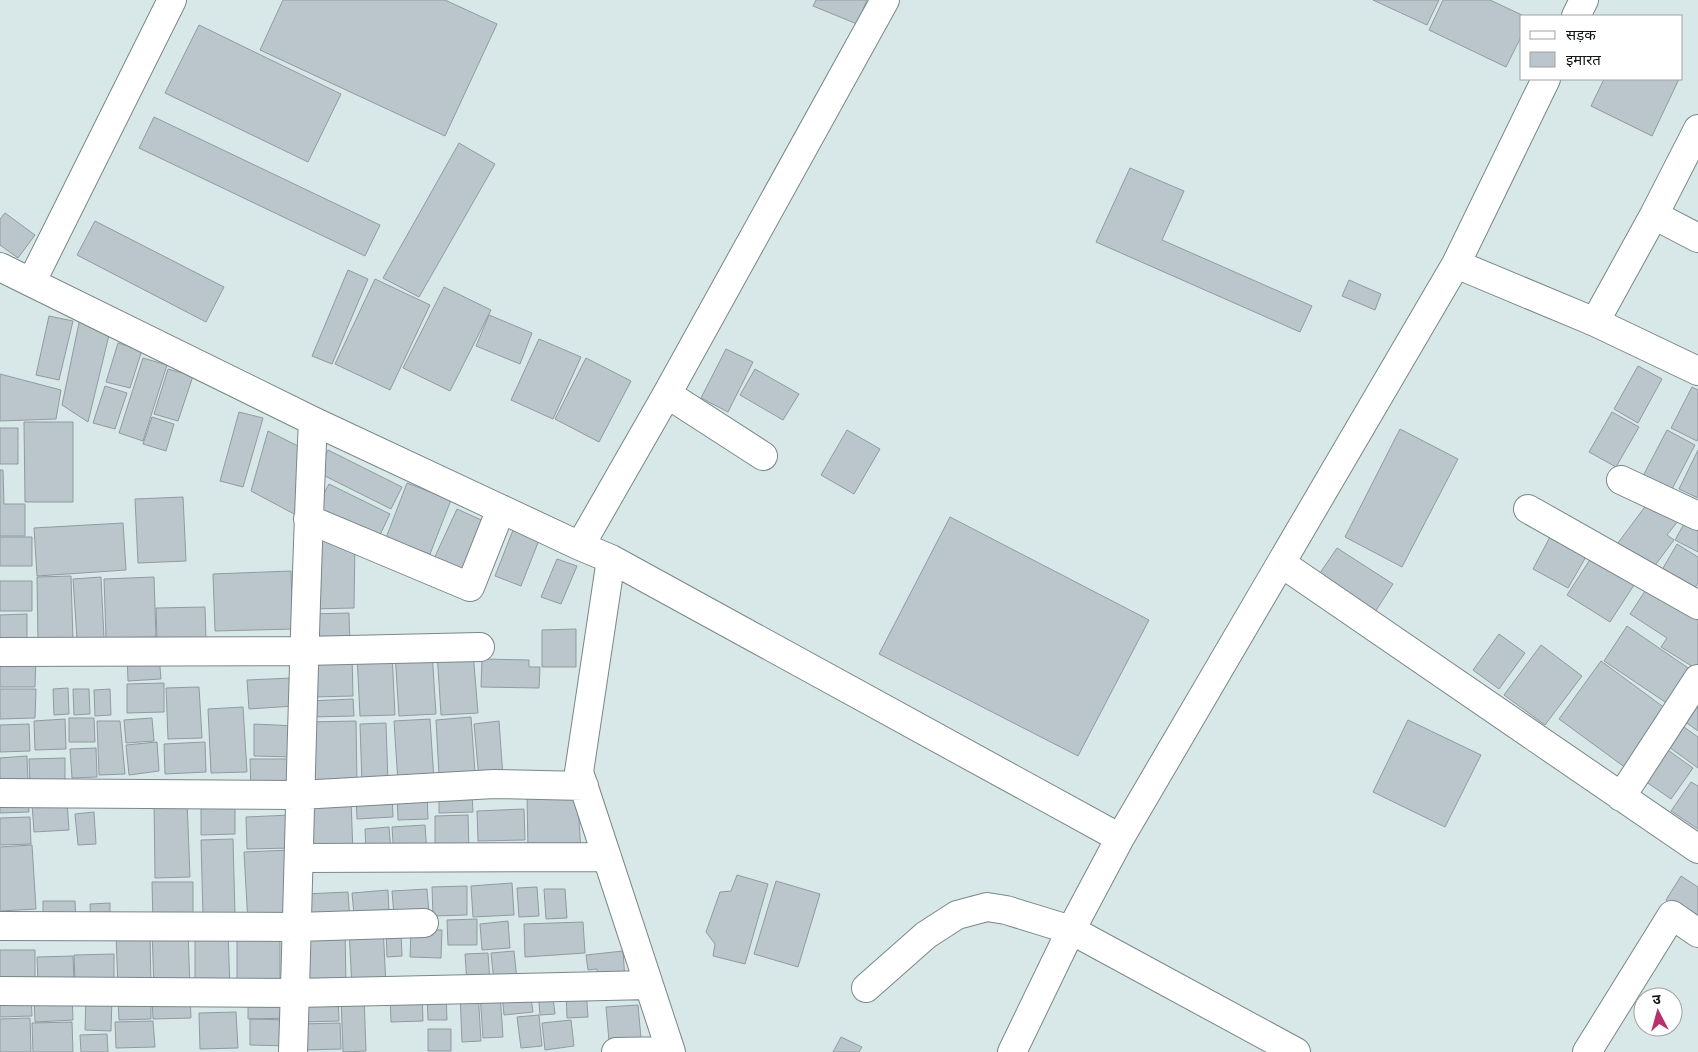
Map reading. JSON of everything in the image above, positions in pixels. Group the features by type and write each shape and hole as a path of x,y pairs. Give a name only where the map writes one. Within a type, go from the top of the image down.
{"street":[{"path":"32,281 172,0"},
{"path":"580,546 667,394 885,0"},
{"path":"1576,15 1584,0"},
{"path":"1012,1052 1071,930 1120,838 1456,264 1546,80"},
{"path":"1595,322 1654,215 1698,129"},
{"path":"1654,215 1698,238"},
{"path":"1456,264 1595,322 1698,371"},
{"path":"0,267 32,281 313,422 611,559 1120,838"},
{"path":"667,394 763,456"},
{"path":"293,1052 308,519 313,422"},
{"path":"1622,480 1698,516"},
{"path":"308,519 470,587 501,509"},
{"path":"1528,509 1698,605"},
{"path":"611,559 580,772 671,1051 616,1052"},
{"path":"1281,563 1698,849"},
{"path":"0,652 304,651 480,647"},
{"path":"1621,797 1698,679"},
{"path":"0,793 300,795 494,784 584,786"},
{"path":"299,858 607,857"},
{"path":"866,988 926,935 957,915 987,907 1006,910 1071,930 1296,1052"},
{"path":"1587,1052 1672,915 1698,933"},
{"path":"0,926 298,927 424,923"},
{"path":"0,991 295,993 649,985"}],"building":[{"path":"283,0 445,0 497,24 445,136 260,50"},
{"path":"816,0 867,0 857,24 813,6"},
{"path":"1373,0 1439,0 1427,25"},
{"path":"1443,0 1490,0 1522,15 1520,15 1520,39 1506,67 1429,30"},
{"path":"199,25 341,94 308,162 165,93"},
{"path":"1604,80 1679,80 1652,136 1591,106"},
{"path":"154,117 380,225 365,256 139,148"},
{"path":"459,143 495,164 419,297 383,278"},
{"path":"1130,168 1184,191 1162,240 1312,306 1300,332 1096,242"},
{"path":"5,213 35,235 18,258 0,245 0,219"},
{"path":"95,221 224,287 206,322 77,255"},
{"path":"348,270 368,279 332,364 312,356"},
{"path":"375,279 430,305 390,390 335,364"},
{"path":"1349,280 1381,294 1375,310 1342,296"},
{"path":"444,287 491,310 450,391 403,368"},
{"path":"489,315 532,333 520,364 476,346"},
{"path":"49,316 73,321 59,380 36,375"},
{"path":"80,318 111,327 88,422 62,405"},
{"path":"539,339 581,357 553,419 511,400"},
{"path":"118,343 142,350 130,388 106,382"},
{"path":"726,349 753,362 728,412 701,398"},
{"path":"143,358 167,365 143,441 119,433"},
{"path":"586,358 631,381 599,442 555,419"},
{"path":"1638,366 1662,379 1638,423 1614,409"},
{"path":"168,369 193,376 178,421 154,414"},
{"path":"755,369 799,394 783,420 740,395"},
{"path":"0,374 61,390 56,419 0,421"},
{"path":"105,386 127,393 115,429 93,423"},
{"path":"1692,387 1698,390 1697,441 1671,428"},
{"path":"239,412 263,418 243,487 220,481"},
{"path":"1612,412 1639,427 1616,467 1589,452"},
{"path":"152,417 174,424 166,451 143,444"},
{"path":"24,422 73,422 73,502 25,502"},
{"path":"0,428 18,428 18,464 0,464"},
{"path":"1400,429 1458,459 1402,567 1345,537"},
{"path":"847,430 880,449 854,494 821,475"},
{"path":"1667,430 1695,445 1671,491 1643,476"},
{"path":"268,431 300,447 296,515 251,491"},
{"path":"328,450 402,487 391,509 317,472"},
{"path":"1698,450 1698,498 1679,489"},
{"path":"0,470 3,470 4,504 25,504 25,536 0,536"},
{"path":"407,483 451,500 430,554 386,538"},
{"path":"329,484 390,514 376,543 314,512"},
{"path":"183,497 186,561 138,563 135,499"},
{"path":"1650,500 1678,521 1667,535 1674,540 1650,572 1615,547"},
{"path":"457,509 488,523 464,577 432,563"},
{"path":"1690,513 1698,518 1698,552 1675,540"},
{"path":"950,517 1149,620 1078,756 879,654"},
{"path":"123,523 126,570 37,576 34,528"},
{"path":"315,524 355,543 354,608 312,609"},
{"path":"515,525 541,535 521,586 495,576"},
{"path":"1551,535 1587,555 1568,588 1533,569"},
{"path":"0,537 32,537 32,566 0,566"},
{"path":"1677,544 1698,557 1698,583 1690,595 1659,575"},
{"path":"1337,548 1393,584 1375,612 1318,576"},
{"path":"1591,558 1634,585 1610,622 1567,595"},
{"path":"557,559 577,566 561,604 541,597"},
{"path":"291,571 293,629 215,631 213,574"},
{"path":"71,576 73,641 38,642 37,577"},
{"path":"101,577 104,638 77,639 73,579"},
{"path":"154,577 156,637 106,638 104,579"},
{"path":"0,581 32,581 32,611 0,611"},
{"path":"1651,582 1698,612 1698,670 1661,647 1667,638 1630,614"},
{"path":"205,607 206,639 157,640 156,608"},
{"path":"349,613 350,647 312,648 311,614"},
{"path":"27,614 27,644 0,644 0,615"},
{"path":"1627,626 1694,672 1671,706 1604,661"},
{"path":"576,629 576,667 542,667 542,630"},
{"path":"1499,634 1525,653 1499,689 1473,670"},
{"path":"1541,645 1582,676 1545,725 1504,695"},
{"path":"432,652 436,714 399,716 395,653"},
{"path":"437,652 473,652 478,713 441,715"},
{"path":"392,653 395,715 360,716 357,655"},
{"path":"127,654 159,655 161,679 128,681"},
{"path":"0,655 36,656 35,687 0,687"},
{"path":"352,655 353,696 312,697 310,656"},
{"path":"482,659 529,660 529,667 540,667 539,688 481,687"},
{"path":"1601,661 1673,714 1630,771 1559,719"},
{"path":"293,678 294,706 249,709 247,680"},
{"path":"164,683 164,712 127,713 127,684"},
{"path":"199,687 202,738 168,739 166,688"},
{"path":"68,688 69,714 54,715 53,689"},
{"path":"0,689 36,689 35,718 0,719"},
{"path":"73,689 89,689 90,714 74,715"},
{"path":"110,689 111,715 95,716 94,690"},
{"path":"353,699 354,716 310,717 309,701"},
{"path":"1698,700 1698,731 1684,721"},
{"path":"243,707 247,772 211,773 208,709"},
{"path":"471,717 475,772 439,774 436,720"},
{"path":"69,718 94,718 95,742 69,742"},
{"path":"152,718 154,741 126,743 124,720"},
{"path":"65,719 66,749 35,750 34,721"},
{"path":"430,719 434,781 398,783 394,721"},
{"path":"1408,720 1481,755 1445,827 1373,792"},
{"path":"97,721 120,721 125,774 99,775"},
{"path":"356,721 357,782 309,783 308,722"},
{"path":"499,721 503,777 479,779 474,724"},
{"path":"386,723 388,783 362,784 360,724"},
{"path":"29,724 30,751 0,752 0,725"},
{"path":"254,724 296,726 295,757 254,756"},
{"path":"1684,727 1698,737 1698,768 1669,747"},
{"path":"157,742 159,771 129,775 126,745"},
{"path":"205,742 206,772 165,774 164,744"},
{"path":"96,748 97,777 72,778 70,749"},
{"path":"1665,748 1693,768 1671,799 1642,779"},
{"path":"27,756 28,781 0,783 0,758"},
{"path":"65,758 65,782 30,783 29,759"},
{"path":"250,759 291,759 292,791 251,792"},
{"path":"1691,782 1698,786 1698,829 1671,811"},
{"path":"577,790 581,852 528,851 527,793"},
{"path":"392,792 393,817 357,819 356,794"},
{"path":"427,792 428,819 398,820 397,793"},
{"path":"439,793 472,793 473,812 439,813"},
{"path":"28,795 29,812 0,813 0,796"},
{"path":"201,799 235,799 235,834 201,835"},
{"path":"154,800 187,800 190,877 155,878"},
{"path":"351,800 353,853 307,855 304,803"},
{"path":"67,801 69,830 34,832 32,804"},
{"path":"524,809 525,840 478,841 477,811"},
{"path":"94,812 96,844 78,845 75,814"},
{"path":"291,815 292,848 247,849 246,817"},
{"path":"468,815 469,852 435,853 435,816"},
{"path":"30,817 31,844 0,845 0,818"},
{"path":"425,825 427,854 394,857 392,827"},
{"path":"389,827 391,851 366,852 365,829"},
{"path":"233,839 235,915 203,916 201,840"},
{"path":"32,845 36,909 0,911 0,847"},
{"path":"291,850 294,921 248,924 244,852"},
{"path":"737,875 768,884 745,964 713,956 715,944 706,932 720,892 731,891"},
{"path":"1681,876 1698,887 1698,920 1666,900"},
{"path":"776,881 820,894 798,967 754,954"},
{"path":"152,882 193,882 193,925 153,925"},
{"path":"512,883 514,915 473,917 471,886"},
{"path":"467,886 467,915 433,916 432,887"},
{"path":"537,887 539,916 519,917 517,888"},
{"path":"427,889 429,914 394,916 392,891"},
{"path":"544,889 565,889 567,918 546,919"},
{"path":"388,890 389,912 354,915 352,893"},
{"path":"348,892 350,921 307,923 305,894"},
{"path":"43,901 75,901 76,922 43,923"},
{"path":"110,903 110,923 91,924 90,904"},
{"path":"477,919 477,945 448,945 447,920"},
{"path":"508,921 510,948 482,950 480,924"},
{"path":"583,922 585,953 525,957 524,924"},
{"path":"383,926 386,986 352,988 349,929"},
{"path":"304,929 345,929 346,987 304,987"},
{"path":"411,929 442,930 441,958 410,957"},
{"path":"152,930 188,930 190,989 154,990"},
{"path":"195,931 228,931 230,990 195,991"},
{"path":"386,931 401,931 402,956 387,957"},
{"path":"150,933 151,989 118,990 116,934"},
{"path":"237,935 280,935 280,988 237,987"},
{"path":"0,950 35,950 35,978 0,977"},
{"path":"514,951 517,980 494,982 491,953"},
{"path":"623,951 625,980 599,982 597,969 588,970 586,955"},
{"path":"488,953 490,982 467,984 465,954"},
{"path":"114,954 114,980 75,981 74,955"},
{"path":"73,956 74,984 38,985 37,957"},
{"path":"552,989 555,1014 540,1015 538,991"},
{"path":"586,989 588,1017 567,1018 566,990"},
{"path":"530,990 533,1012 504,1015 502,993"},
{"path":"478,991 481,1041 462,1042 460,992"},
{"path":"422,992 423,1021 391,1022 390,994"},
{"path":"446,992 447,1020 428,1020 427,993"},
{"path":"500,992 503,1037 483,1038 480,993"},
{"path":"31,994 32,1016 0,1017 0,995"},
{"path":"72,994 73,1020 35,1022 34,996"},
{"path":"338,994 339,1021 302,1022 302,995"},
{"path":"86,996 112,997 111,1031 85,1030"},
{"path":"190,996 191,1018 153,1019 152,998"},
{"path":"364,996 366,1051 343,1052 341,997"},
{"path":"151,997 151,1019 119,1020 118,998"},
{"path":"248,999 291,999 292,1018 248,1019"},
{"path":"638,1005 641,1038 609,1041 606,1007"},
{"path":"236,1012 238,1048 200,1049 199,1013"},
{"path":"539,1015 542,1046 521,1048 517,1017"},
{"path":"30,1018 31,1052 0,1052 0,1019"},
{"path":"250,1019 290,1020 289,1046 250,1045"},
{"path":"571,1020 574,1046 545,1050 542,1023"},
{"path":"153,1021 155,1047 116,1048 115,1022"},
{"path":"72,1022 73,1052 33,1052 32,1023"},
{"path":"340,1023 341,1049 302,1050 301,1024"},
{"path":"428,1029 451,1029 451,1051 428,1051"},
{"path":"107,1034 108,1052 81,1052 80,1035"},
{"path":"841,1037 862,1047 859,1052 833,1052"}]}
